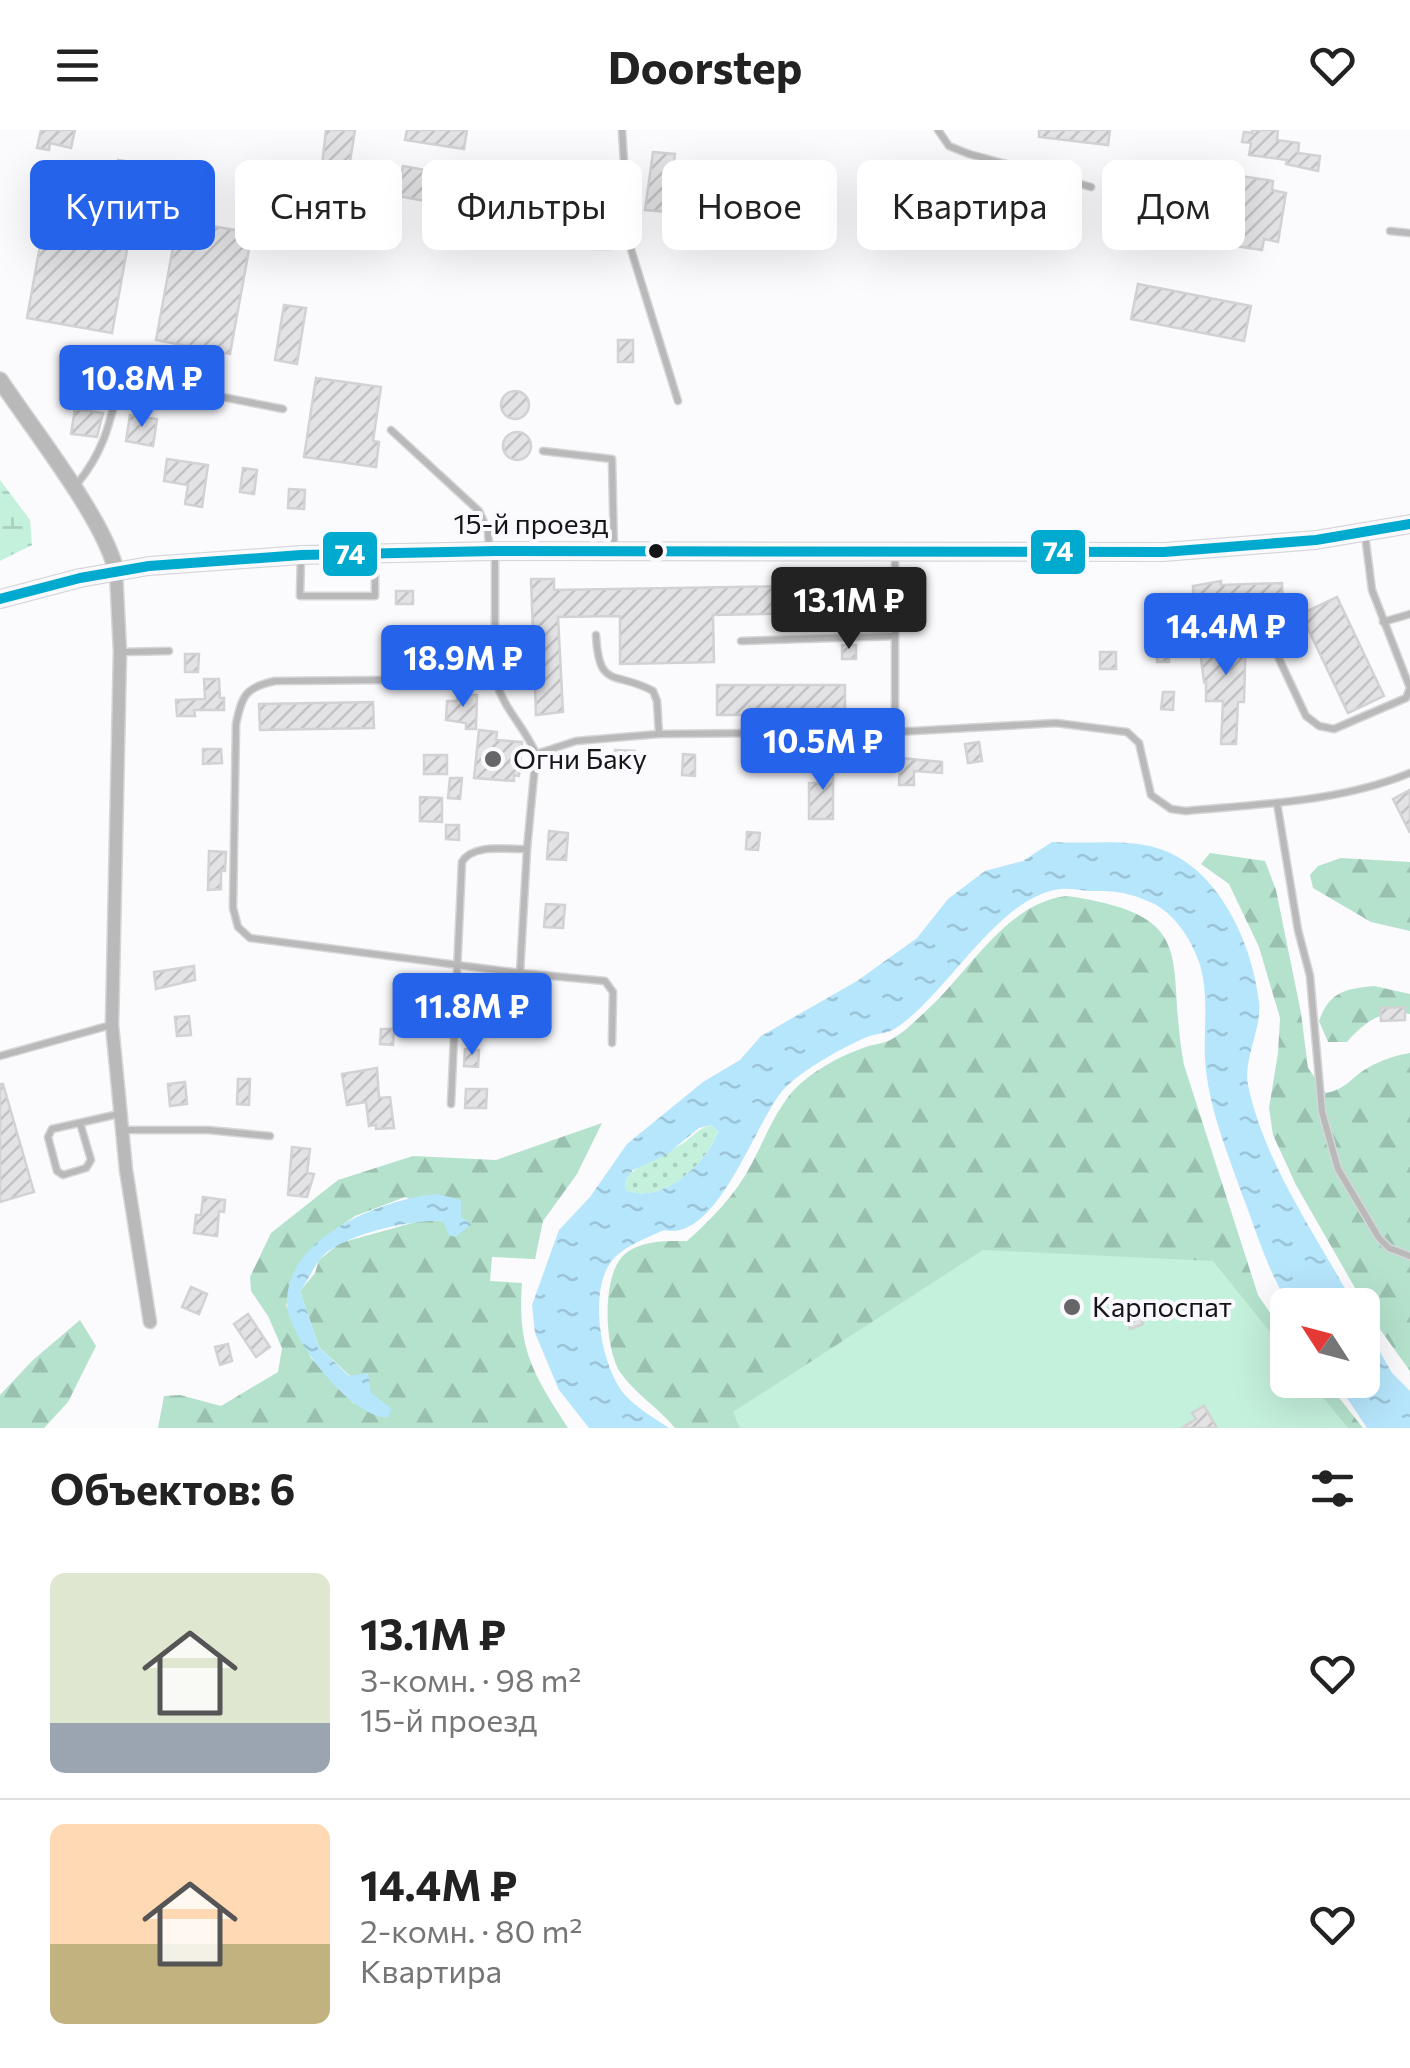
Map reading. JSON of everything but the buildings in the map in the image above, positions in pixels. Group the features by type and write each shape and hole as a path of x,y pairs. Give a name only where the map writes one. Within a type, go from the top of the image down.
{"main road":[{"name":"15-й проезд","path":"0,598 116,571 301,555 492,551 1182,552 1365,534 1410,524"}],"street":[{"path":"0,380 107,544 116,571 120,652 112,1025 121,1130 150,1322"}],"lane":[{"path":"622,130 628,243 678,401"},
{"path":"938,130 949,146 1092,186"},
{"path":"1390,231 1410,233"},
{"path":"72,489 95,462 104,443 120,377 283,409"},
{"path":"392,430 479,511 488,532 492,551 495,679 508,712 530,739 536,754 526,849 520,973"},
{"path":"544,451 612,459 614,552"},
{"path":"1219,620 1255,620 1263,624 1306,716 1319,726 1334,730 1406,698 1410,688 1372,590 1365,534"},
{"path":"895,552 895,732"},
{"path":"301,555 300,596 375,596 375,554"},
{"path":"1383,622 1410,614"},
{"path":"596,635 599,665 604,673 653,690 659,734"},
{"path":"741,641 895,636"},
{"path":"120,652 169,651"},
{"path":"495,679 275,681 257,684 247,692 236,724 233,908 238,927 260,942 605,980 613,992 612,1043"},
{"path":"536,754 576,742 659,734 895,732 1056,722 1128,732 1139,743 1152,795 1171,810 1277,803 1384,784 1410,773"},
{"path":"1277,803 1298,930 1310,976 1322,1112 1333,1150 1354,1198 1379,1238 1389,1248 1410,1256"},
{"path":"451,1104 462,862 476,850 526,849"},
{"path":"0,1056 112,1025"},
{"path":"80,1123 91,1160 86,1168 64,1176 57,1171 48,1136 52,1129 119,1114"},
{"path":"121,1130 208,1130 270,1136"}],"green space":[{"path":"0,480 30,520 32,545 0,561"},
{"path":"1210,853 1265,861 1276,890 1308,1068 1326,1093 1374,1064 1410,1053 1410,1371 1380,1329 1380,1288 1355,1288 1296,1185 1273,1135 1269,1108 1280,1018 1259,947 1229,884 1201,864"},
{"path":"1341,858 1410,862 1410,931 1371,922 1313,888 1310,875 1318,866"},
{"path":"1067,896 1141,916 1159,931 1170,949 1184,1065 1258,1295 1270,1313 1270,1398 1339,1398 1363,1428 675,1428 626,1380 615,1360 608,1310 612,1276 618,1263 626,1253 640,1246 687,1241 738,1186 780,1109 799,1085 834,1061 897,1036 944,993 1008,924 1046,901"},
{"path":"1374,986 1410,994 1410,1014 1382,1015 1347,1042 1328,1042 1319,1021 1328,1003 1347,990"},
{"path":"602,1123 577,1174 543,1221 535,1259 492,1257 490,1281 522,1283 522,1326 530,1360 568,1428 158,1428 164,1396 180,1395 221,1406 278,1372 282,1348 251,1291 250,1277 271,1233 338,1180 413,1156 496,1160","holes":["405,1197 466,1222 423,1220 340,1243 319,1260 315,1273 300,1291 319,1347 350,1376 354,1404 311,1358 286,1305 325,1237 355,1216"]},
{"path":"712,1125 718,1132 712,1144 681,1179 654,1192 626,1190 625,1181 637,1168"},
{"name":"Карпоспат","path":"983,1250 1213,1261 1270,1332 1270,1398 1324,1398 1348,1428 740,1428 733,1412"},
{"path":"80,1320 96,1346 68,1402 44,1428 0,1428 0,1395"}],"water":[{"path":"1052,842 1121,843 1169,852 1191,865 1209,883 1238,928 1255,978 1259,1012 1247,1075 1256,1115 1279,1171 1344,1288 1280,1288 1274,1278 1216,1118 1206,1071 1203,978 1197,956 1181,928 1159,907 1135,896 1061,889 1038,895 1016,909 896,1028 846,1047 784,1089 718,1200 701,1218 683,1229 664,1230 643,1239 611,1262 604,1275 599,1310 609,1367 625,1395 669,1428 589,1428 559,1390 535,1333 532,1305 559,1230 590,1197 627,1144 703,1082 740,1060 761,1036 857,981 917,938 948,899 985,871 1023,861","holes":["712,1125 718,1132 694,1168 668,1187 654,1192 626,1190 625,1181 633,1170 666,1155 699,1128"]},
{"path":"437,1194 461,1200 461,1217 472,1224 455,1237 449,1235 443,1221 361,1235 322,1257 300,1291 319,1347 349,1376 368,1373 371,1393 392,1409 388,1417 373,1414 340,1391 309,1354 290,1317 287,1302 291,1279 320,1240 342,1225 391,1204"},
{"path":"1380,1352 1392,1373 1410,1391 1410,1428 1367,1428 1347,1398 1380,1398"}],"transit line":[{"name":"74","path":"0,599 80,578 149,566 301,555 495,551 1164,552 1316,540 1410,524"}],"place":[{"name":"Огни Баку","path":"493,759"},
{"name":"Карпоспат","path":"1072,1307"}]}
